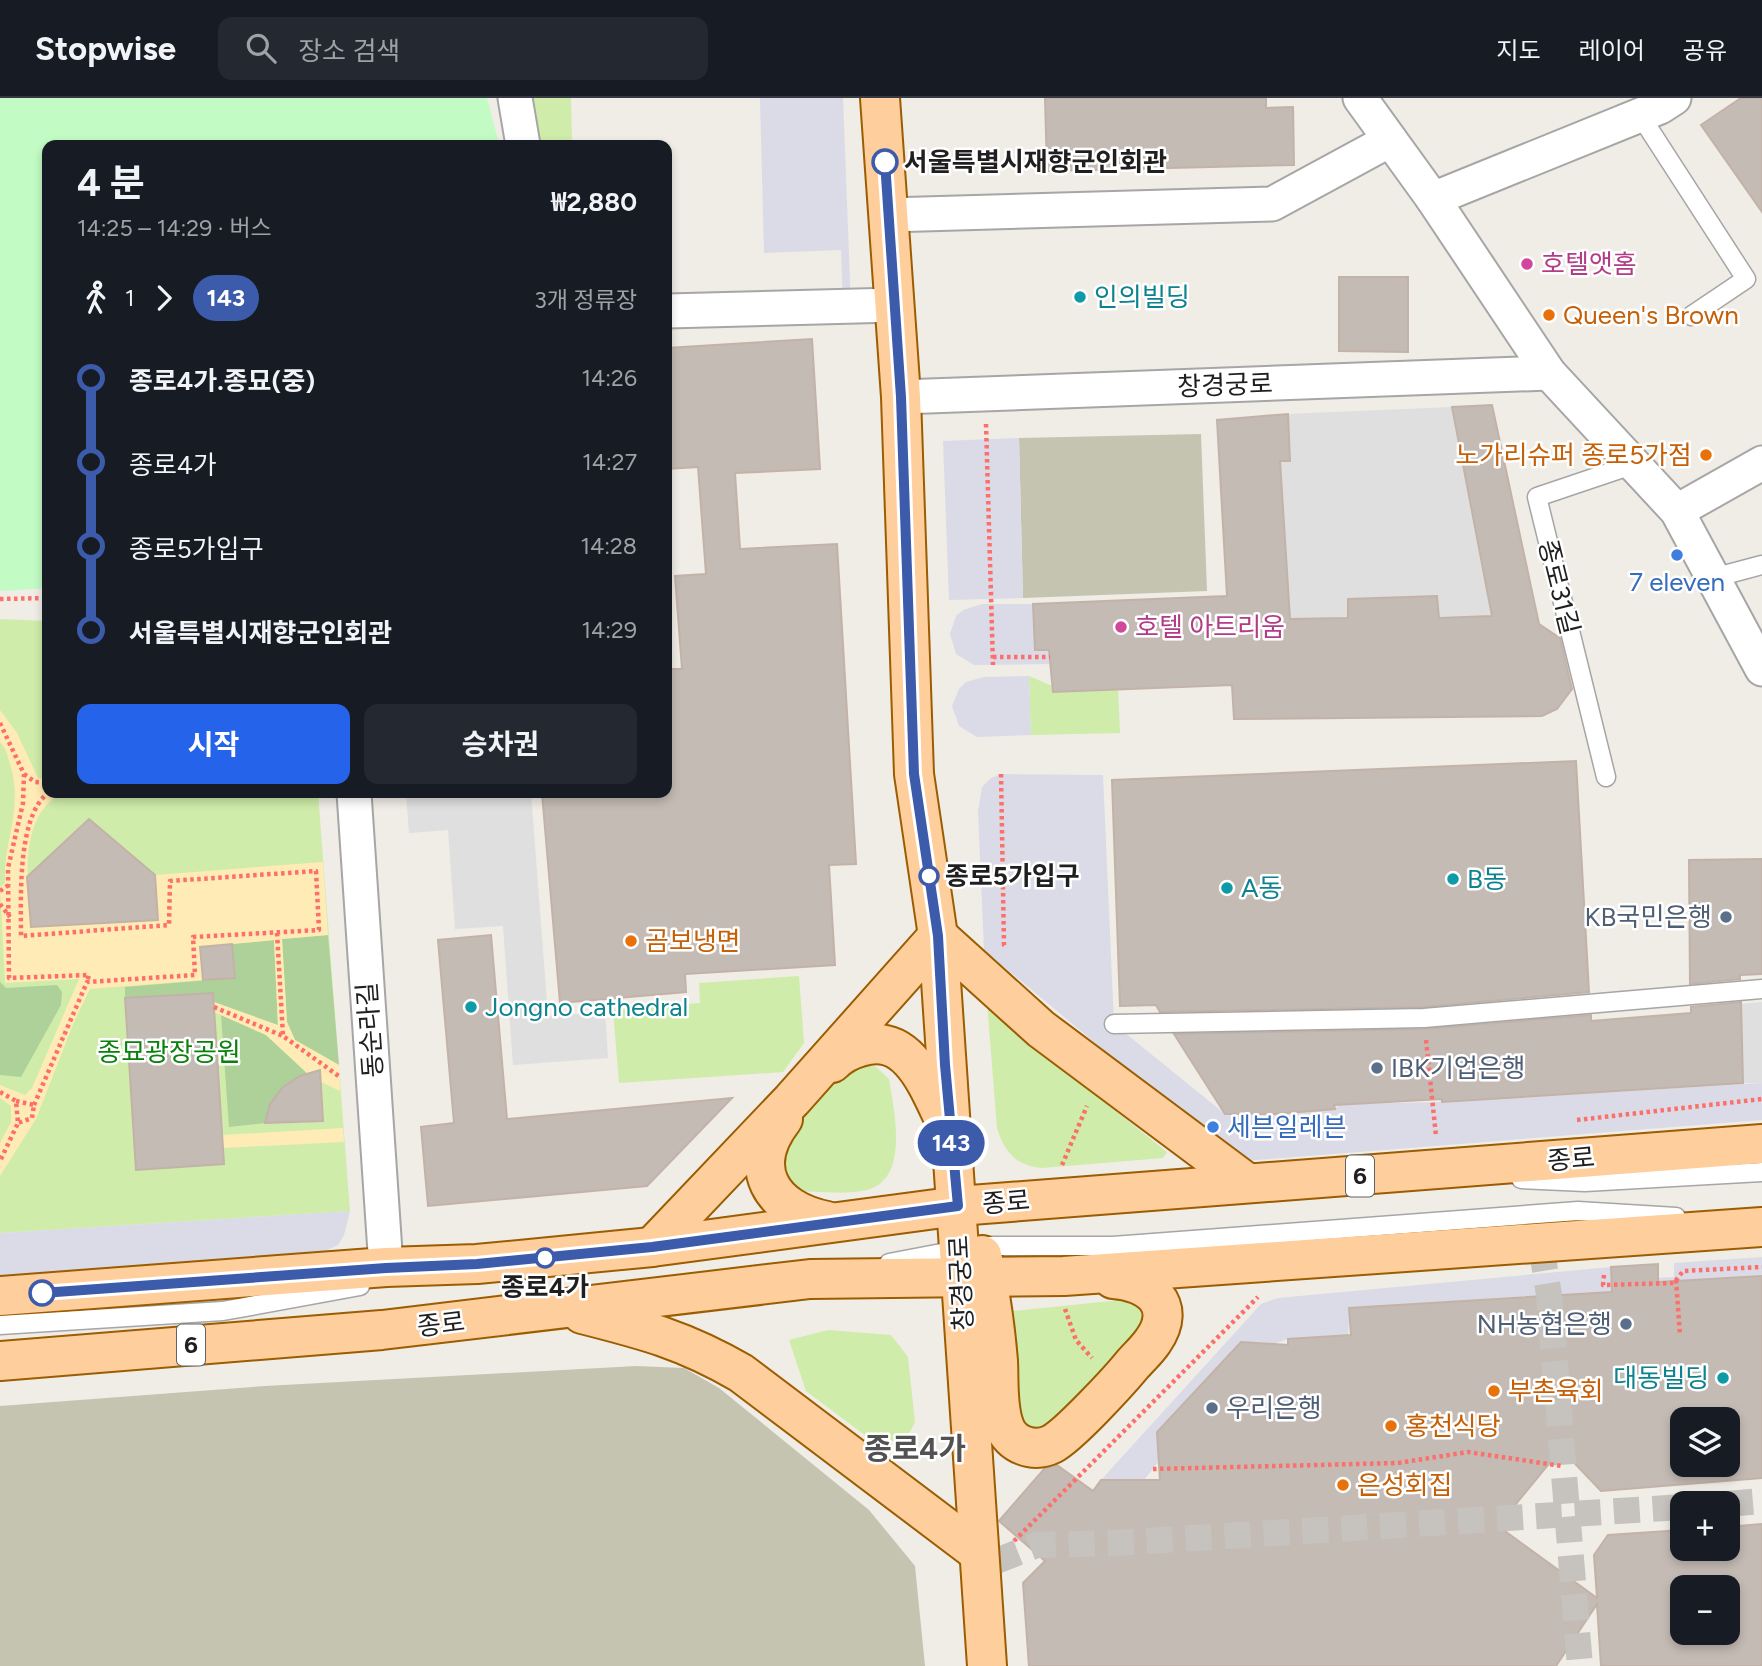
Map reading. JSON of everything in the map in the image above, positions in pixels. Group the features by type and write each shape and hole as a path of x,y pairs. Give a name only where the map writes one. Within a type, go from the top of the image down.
{"main road":[{"name":"창경궁로","path":"880,98 901,397 914,774 938,936 950,1134 958,1206 971,1263 995,1548 987,1666"},
{"path":"652,1247 792,1100 938,936 1041,1029 1247,1183"},
{"path":"829,1222 795,1212 781,1202 770,1187 765,1170 765,1152 778,1125 838,1057 868,1044 888,1044 908,1055 932,1093 950,1134"},
{"name":"종로","path":"0,1296 386,1268 477,1264 652,1247 958,1206 1762,1144"},
{"name":"종로","path":"0,1361 382,1330 567,1311 657,1296 971,1263 1064,1276 1762,1227"},
{"path":"971,1263 994,1318 1003,1423 1019,1444 1039,1448 1057,1441 1123,1377 1154,1340 1159,1328 1161,1310 1157,1296 1151,1289 1130,1280 1064,1276"},
{"path":"567,1311 661,1334 699,1348 741,1373 995,1548"}],"street":[{"path":"515,98 522,140"},
{"path":"1360,98 1433,199 1549,373 1676,511 1762,668"},
{"path":"1433,199 1640,115 1674,98"},
{"path":"888,215 1272,204 1390,140"},
{"path":"672,311 895,305"},
{"name":"창경궁로","path":"901,397 1549,373"},
{"path":"1676,511 1762,463"},
{"name":"동순라길","path":"354,798 386,1268"}],"lane":[{"path":"1640,115 1746,279 1692,316"},
{"name":"종로31길","path":"1606,777 1537,497 1635,464"},
{"path":"1713,578 1762,565"},
{"path":"1114,1024 1424,1018 1762,989"},
{"path":"1405,1173 1585,1182 1762,1172"},
{"path":"971,1263 1113,1246 1578,1211 1762,1221"},
{"path":"0,1325 223,1311 477,1264"},
{"path":"0,1344 47,1341 210,1343"}],"path":[{"path":"986,394 993,665"},
{"path":"0,599 42,598"},
{"path":"993,657 1050,657"},
{"path":"0,723 24,774 23,803 8,867 9,978 89,975 34,1105 32,1118 18,1123"},
{"path":"24,774 35,782 42,783"},
{"path":"1001,775 1004,944 1013,954"},
{"path":"42,797 38,800 29,825 21,883 21,936 169,925 170,881 316,871 319,930 193,937 195,975 87,982"},
{"path":"0,891 10,884"},
{"path":"0,904 10,918"},
{"path":"277,933 283,1035"},
{"path":"214,1007 283,1035 340,1077"},
{"path":"1424,1018 1436,1137"},
{"path":"0,1092 16,1101 34,1105"},
{"path":"1061,1166 1093,1093"},
{"path":"1572,1121 1762,1098"},
{"path":"0,1161 18,1123 16,1101"},
{"path":"1423,1138 1450,1135"},
{"path":"1604,1275 1603,1285 1674,1283 1683,1271 1762,1266"},
{"path":"1064,1276 1064,1306 1076,1340 1104,1371 1123,1377"},
{"path":"1676,1279 1680,1335"},
{"path":"995,1548 1262,1293"},
{"path":"1153,1469 1398,1463 1468,1452 1562,1466"}],"shaded area":[{"path":"760,98 843,98 851,307 843,307 841,250 764,253"},
{"path":"1452,407 1492,616 1439,618 1437,596 1348,618 1290,619 1280,461 1290,460 1288,414"},
{"path":"1201,434 1207,591 1023,598 1019,438"},
{"path":"1019,438 1023,598 949,600 943,441"},
{"path":"982,604 1033,604 1035,650 1050,650 1051,664 974,665 956,654 950,634 956,616 963,610"},
{"path":"1029,676 1031,735 977,737 959,726 952,706 959,689 966,682 984,677"},
{"path":"1001,774 1103,775 1114,1024 1225,1114 1274,1114 1335,1109 1340,1104 1442,1102 1762,1083 1762,1120 1244,1161 1233,1158 984,950 978,812 982,787 991,778"},
{"path":"406,798 531,798 548,1016 605,1012 608,1058 513,1065 503,926 455,929 448,830 409,833"},
{"path":"1762,1002 1762,1083 1743,1083 1741,1004"},
{"path":"350,1211 344,1235 338,1245 321,1253 0,1281 0,1233"},
{"path":"1762,1257 1762,1276 1681,1280 1676,1288 1350,1308 1348,1335 1288,1339 1273,1344 1241,1342 1157,1432 1159,1461 1144,1480 1101,1480 1261,1304 1278,1298 1611,1267 1612,1280 1674,1277 1674,1263"},
{"path":"636,1366 684,1368 719,1388 869,1510 915,1566 925,1666 0,1666 0,1406 265,1386"}],"green space":[{"path":"0,98 487,98 498,140 42,140 42,588 0,590"},
{"path":"531,98 571,98 572,140 538,140"},
{"name":"종묘광장공원","path":"0,619 42,621 42,798 318,798 350,1211 0,1233"},
{"path":"1029,676 1052,686 1052,692 1118,689 1120,733 1031,735"},
{"path":"328,935 339,1065 295,1040 287,1022 282,939"},
{"path":"274,940 278,1026 214,1002 212,993 125,998 125,987 234,978 232,944"},
{"path":"799,976 804,1043 783,1072 619,1083 613,1010 700,1003 699,983"},
{"path":"0,982 6,988 57,985 62,992 61,1005 21,1077 0,1075"},
{"path":"992,999 1093,1093 1167,1152 1163,1158 1042,1168 1025,1164 1013,1156 1003,1144 997,1128 987,1002"},
{"path":"221,1015 266,1035 308,1074 292,1081 279,1092 265,1123 229,1127"},
{"path":"856,1063 876,1067 889,1079 896,1142 889,1173 880,1183 867,1190 839,1193 791,1191 776,1146 831,1080"},
{"path":"1121,1300 1138,1307 1145,1322 1104,1372 1040,1432 1018,1428 1006,1316 1013,1311"},
{"path":"828,1330 891,1335 908,1357 915,1422 910,1432 897,1441 874,1442 806,1391 789,1340"}],"sand":[{"path":"0,710 17,733 38,778 42,778 42,798 56,798 38,818 28,853 31,927 157,920 155,875 323,862 328,935 282,939 287,1022 295,1040 339,1065 340,1091 321,1082 320,1070 308,1074 266,1035 214,1012 214,1002 278,1025 274,940 200,947 203,980 90,989 74,1022 36,1119 0,1176 0,1143 11,1122 11,1106 0,1098 0,1085 25,1095 32,1088 79,979 5,983 0,887 5,883 15,799 11,767 0,742"},
{"path":"343,1128 344,1142 223,1148 222,1135"}],"building":[{"path":"1045,98 1266,98 1266,108 1293,107 1294,165 1047,171"},
{"path":"1741,98 1762,98 1762,212 1701,125"},
{"path":"1339,277 1408,277 1408,352 1339,351"},
{"path":"812,339 820,469 735,473 740,549 837,544 856,864 829,865 835,965 685,974 686,992 560,1003 542,798 672,798 672,669 682,669 675,576 706,574 698,467 672,469 672,348"},
{"path":"1492,405 1539,624 1560,638 1572,689 1557,709 1542,716 1234,719 1232,685 1053,692 1049,650 1035,650 1033,604 1227,596 1217,420 1288,414 1290,461 1280,461 1290,619 1348,618 1348,599 1437,596 1439,618 1492,616 1452,407"},
{"path":"1576,761 1589,992 1423,1007 1160,1012 1156,1005 1120,1006 1112,780"},
{"path":"89,819 155,875 158,920 31,927 27,877"},
{"name":"KB국민은행","path":"1762,859 1762,974 1690,984 1689,860"},
{"path":"491,935 507,1119 732,1098 647,1186 428,1206 421,1127 454,1123 438,940"},
{"path":"232,944 235,978 203,980 200,947"},
{"path":"213,993 224,1164 136,1170 125,998"},
{"path":"1741,1002 1743,1083 1442,1102 1442,1099 1334,1105 1335,1109 1274,1114 1225,1114 1174,1034 1424,1029 1591,1015 1591,1021 1691,1013 1691,1007"},
{"path":"320,1070 323,1121 265,1123 270,1104 283,1087 300,1076"},
{"path":"1658,1264 1658,1282 1762,1276 1762,1478 1601,1491 1561,1449 1498,1526 1597,1598 1594,1555 1608,1535 1670,1531 1670,1561 1740,1561 1740,1526 1762,1524 1762,1666 1601,1666 1597,1604 1556,1666 1029,1666 1023,1583 1045,1561 999,1521 1044,1469 1057,1465 1093,1491 1101,1480 1160,1480 1157,1432 1241,1342 1288,1345 1288,1339 1351,1335 1349,1308 1612,1292 1611,1267"}],"tunnel":[{"path":"1541,1245 1549,1295 1580,1666"},
{"path":"1740,1503 1762,1501"},
{"path":"994,1562 1037,1545 1116,1543 1670,1508"}],"bus line":[{"name":"143","path":"42,1293 477,1264 652,1247 958,1206 950,1134 938,936 914,774 901,397 885,162"}],"place":[{"name":"서울특별시재향군인회관","path":"885,162"},
{"name":"호텔앳홈","path":"1527,264"},
{"name":"인의빌딩","path":"1080,297"},
{"name":"Queen's Brown","path":"1549,315"},
{"name":"노가리슈퍼 종로5가점","path":"1706,455"},
{"name":"7 eleven","path":"1677,555"},
{"name":"호텔 아트리움","path":"1121,627"},
{"name":"종로5가입구","path":"929,876"},
{"name":"B동","path":"1453,879"},
{"name":"A동","path":"1227,888"},
{"name":"KB국민은행","path":"1726,917"},
{"name":"곰보냉면","path":"631,941"},
{"name":"Jongno cathedral","path":"471,1007"},
{"name":"IBK기업은행","path":"1377,1068"},
{"name":"세븐일레븐","path":"1213,1127"},
{"name":"종로4가","path":"545,1258"},
{"name":"NH농협은행","path":"1626,1324"},
{"name":"대동빌딩","path":"1723,1378"},
{"name":"부촌육회","path":"1494,1391"},
{"name":"우리은행","path":"1212,1408"},
{"name":"홍천식당","path":"1391,1426"},
{"name":"은성회집","path":"1343,1485"}],"district":[{"name":"종로4가","path":"915,1449"}]}
